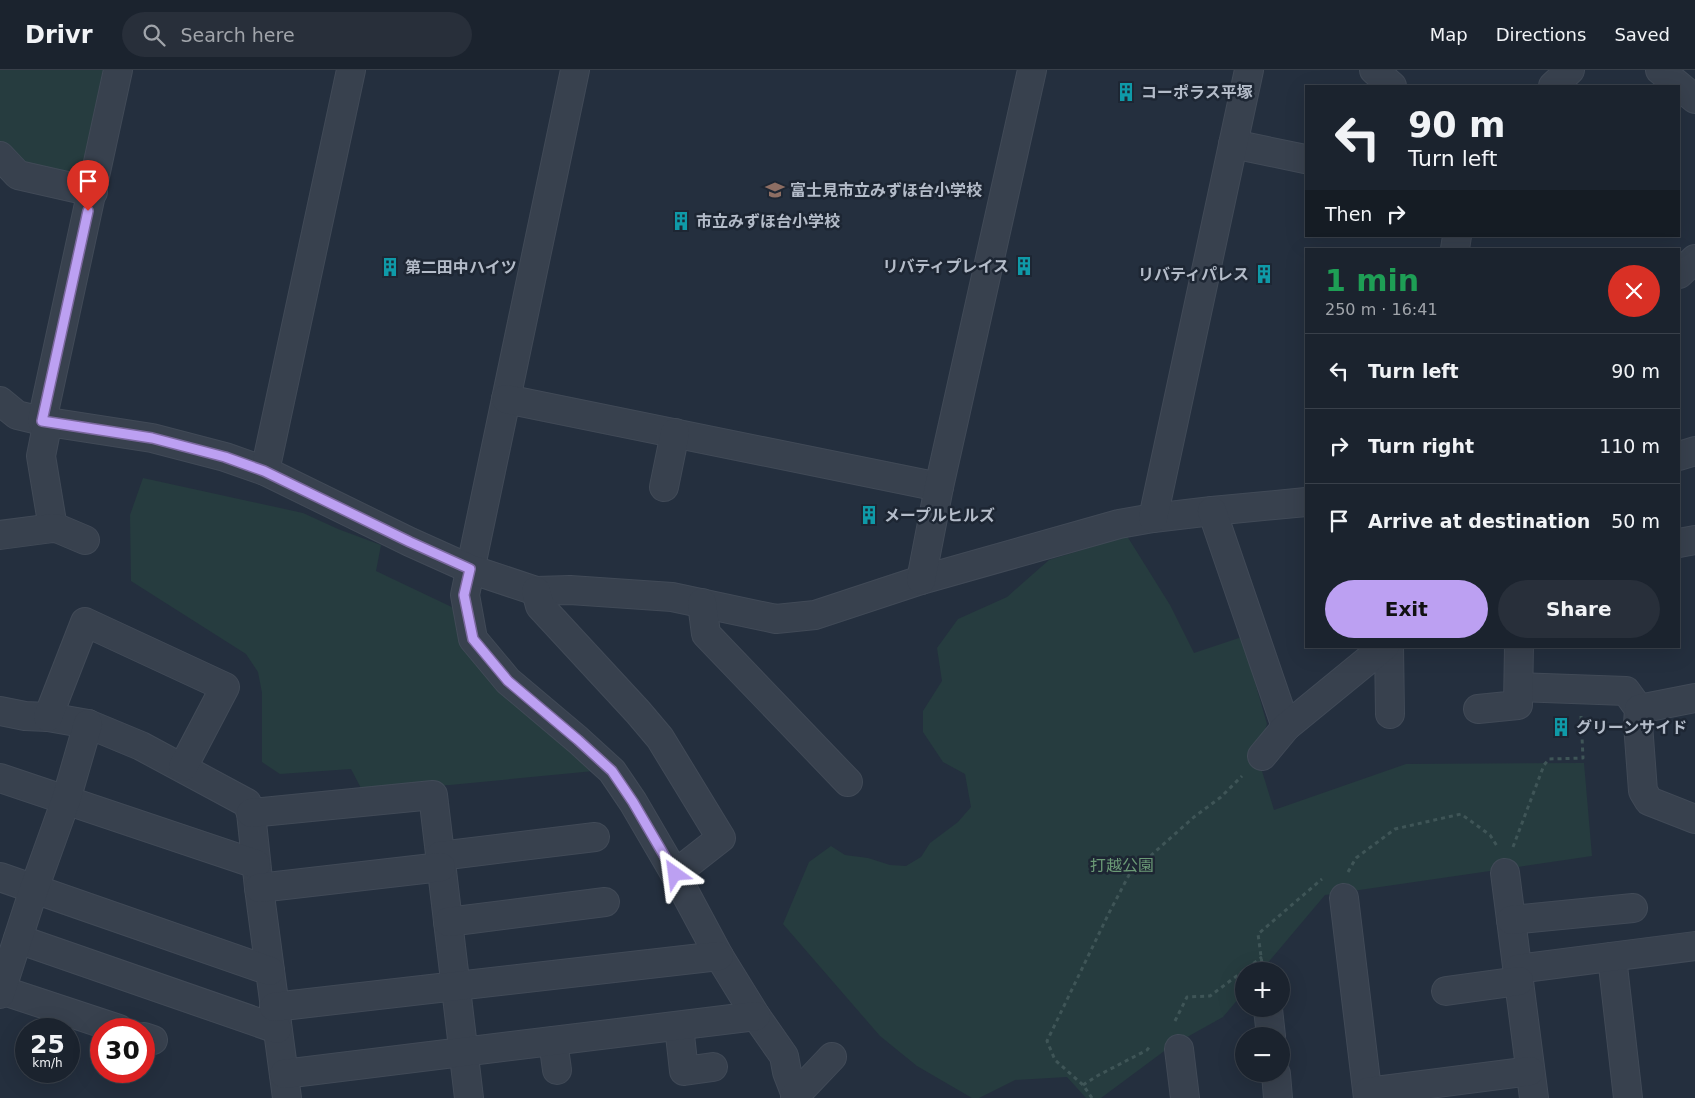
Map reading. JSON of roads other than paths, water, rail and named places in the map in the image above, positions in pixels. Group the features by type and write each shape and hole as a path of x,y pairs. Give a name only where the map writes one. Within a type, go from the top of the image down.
{"street":[{"path":"53,528 41,456 45,421 118,70"},
{"path":"264,471 351,70"},
{"path":"575,70 464,595 473,639 508,681 612,771 633,802 675,874 719,956 756,1016 784,1056 796,1097"},
{"path":"920,580 1032,70"},
{"path":"1153,518 1249,70"},
{"path":"1374,70 1391,85"},
{"path":"1554,85 1570,70"},
{"path":"1660,70 1678,85"},
{"path":"1680,87 1695,100"},
{"path":"1233,144 1305,158"},
{"path":"0,156 18,175 93,192"},
{"path":"1680,273 1695,259"},
{"path":"506,399 939,487"},
{"path":"0,401 17,415 152,438 225,457 264,471 470,569 536,592 570,590 672,597 776,619 815,614 920,580 1119,524 1212,511 1305,502"},
{"path":"664,487 675,433"},
{"path":"1680,456 1695,451"},
{"path":"1212,511 1286,727"},
{"path":"0,535 53,528 84,540"},
{"path":"1680,544 1695,540"},
{"path":"536,592 540,606 660,738 722,838 675,874"},
{"path":"702,603 706,634 848,782"},
{"path":"48,717 85,622 225,687 183,767"},
{"path":"1262,756 1286,727 1383,648"},
{"path":"1384,648 1390,714"},
{"path":"1478,709 1518,705 1519,648"},
{"path":"1519,686 1626,692 1639,709 1638,724 1643,791 1649,801 1695,819"},
{"path":"1639,709 1695,698"},
{"path":"0,711 88,724 141,746 247,803 251,813 285,1086 464,1052 756,1016"},
{"path":"88,724 66,800 34,888 1,992 90,1020"},
{"path":"0,778 66,800 258,876 441,862 595,837"},
{"path":"251,813 433,795 469,1098"},
{"path":"1506,858 1511,920 1534,1098"},
{"path":"0,877 270,971"},
{"path":"1340,884 1368,1095 1530,1071"},
{"path":"448,922 605,902"},
{"path":"1511,920 1633,908"},
{"path":"18,939 276,1018 456,986 719,956"},
{"path":"1446,990 1612,957 1695,946"},
{"path":"1612,957 1628,1098"},
{"path":"678,1026 684,1071 713,1067"},
{"path":"553,1041 557,1070"},
{"path":"1179,1049 1185,1098"},
{"path":"796,1097 832,1057"},
{"path":"1277,1082 1278,1098"}],"place":[{"name":"コーポラス平塚","path":"1126,92"},
{"name":"富士見市立みずほ台小学校","path":"775,190"},
{"name":"市立みずほ台小学校","path":"681,221"},
{"name":"リバティプレイス","path":"1024,266"},
{"name":"第二田中ハイツ","path":"390,267"},
{"name":"リバティパレス","path":"1264,274"},
{"name":"メープルヒルズ","path":"869,515"},
{"name":"グリーンサイド","path":"1561,727"}],"park label":[{"name":"打越公園","path":"1122,865"}]}
